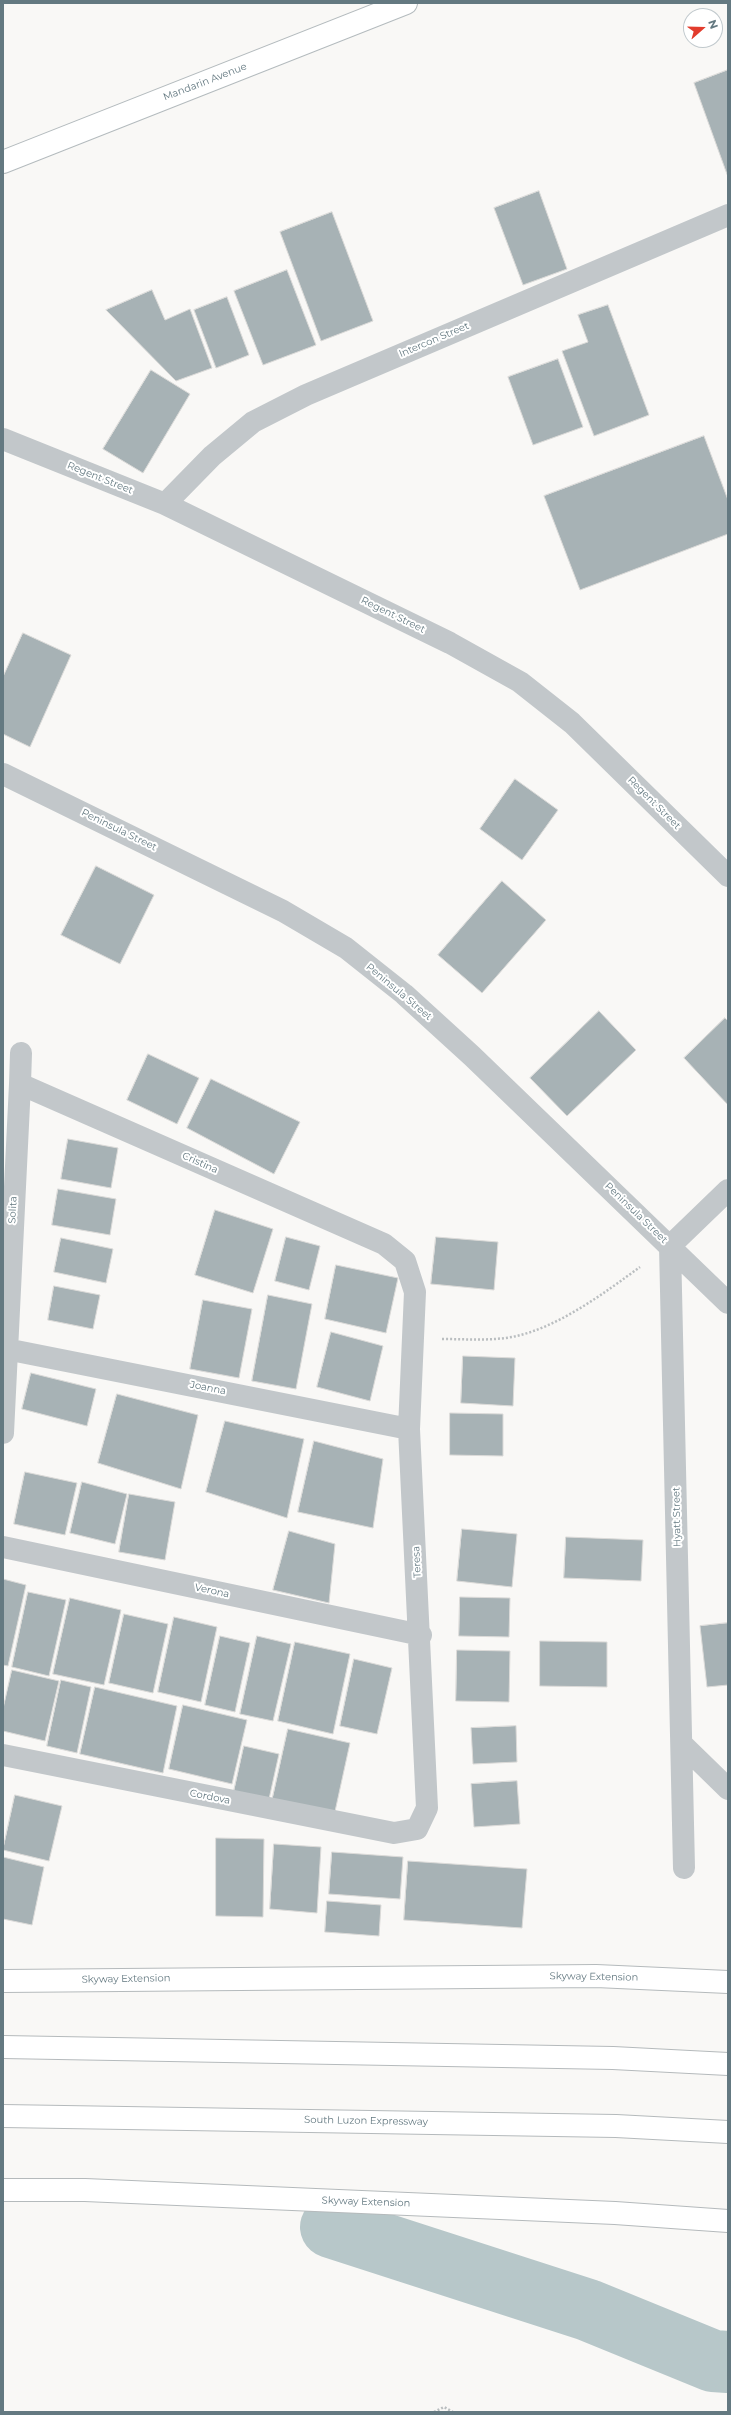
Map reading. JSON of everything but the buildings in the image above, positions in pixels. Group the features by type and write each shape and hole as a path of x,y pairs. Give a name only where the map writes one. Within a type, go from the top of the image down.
{"main road":[{"name":"Mandarin Avenue","path":"3,162 406,3"},
{"name":"Skyway Extension","path":"3,1981 596,1976 728,1982"},
{"path":"3,2047 614,2058 728,2064"},
{"name":"South Luzon Expressway","path":"3,2116 608,2126 728,2132"},
{"name":"Skyway Extension","path":"5,2190 93,2190 607,2212 728,2221"}],"street":[{"name":"Intercon Street","path":"165,504 212,456 253,422 306,394 727,219"},
{"name":"Regent Street","path":"3,439 165,504 450,643 520,682 572,723 728,876"},
{"name":"Peninsula Street","path":"3,774 283,911 346,948 404,994 433,1020 728,1303"},
{"path":"20,1084 21,1053"},
{"name":"Cristina","path":"20,1084 384,1244 405,1262 415,1292"},
{"name":"Solita","path":"3,1433 20,1084"},
{"path":"670,1246 728,1190"},
{"name":"Hyatt Street","path":"670,1246 683,1745 684,1868"},
{"name":"Teresa","path":"415,1292 409,1429 421,1634 427,1808 417,1829"},
{"name":"Joanna","path":"6,1349 409,1429"},
{"name":"Verona","path":"3,1547 421,1634"},
{"path":"683,1745 728,1789"},
{"name":"Cordova","path":"3,1755 394,1833 417,1829"}],"path":[{"path":"414,1338 483,1340 514,1337 551,1323 596,1299 670,1246"},
{"path":"434,2412 444,2407 453,2412"}],"waterway":[{"path":"331,2227 588,2310 713,2361 728,2362"}]}
